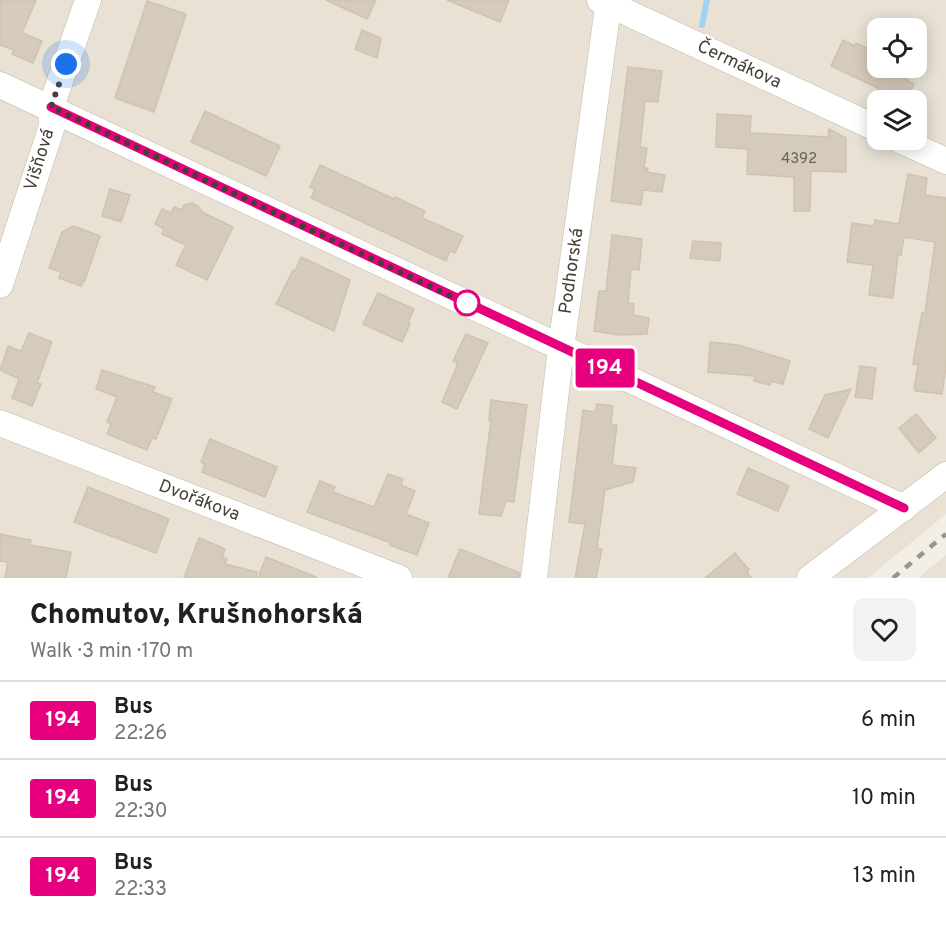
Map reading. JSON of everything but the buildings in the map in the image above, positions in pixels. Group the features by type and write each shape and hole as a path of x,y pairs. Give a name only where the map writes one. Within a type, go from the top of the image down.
{"street":[{"name":"Višňová","path":"0,285 52,126 51,107 88,0"},
{"name":"Čermákova","path":"606,1 867,124"},
{"name":"Podhorská","path":"534,578 606,1"},
{"path":"0,85 904,508"},
{"path":"922,150 946,161"},
{"name":"Dvořákova","path":"0,423 399,578"},
{"path":"810,578 946,475"}],"shaded area":[{"path":"0,0 946,0 946,514 868,578 0,578"},
{"path":"946,555 946,578 918,578"}],"waterway":[{"path":"702,25 707,0"}],"railway":[{"path":"893,578 946,534"}],"bus line":[{"name":"194","path":"51,107 904,508"}],"route":[{"path":"66,64 51,107 476,308 467,303"}]}
